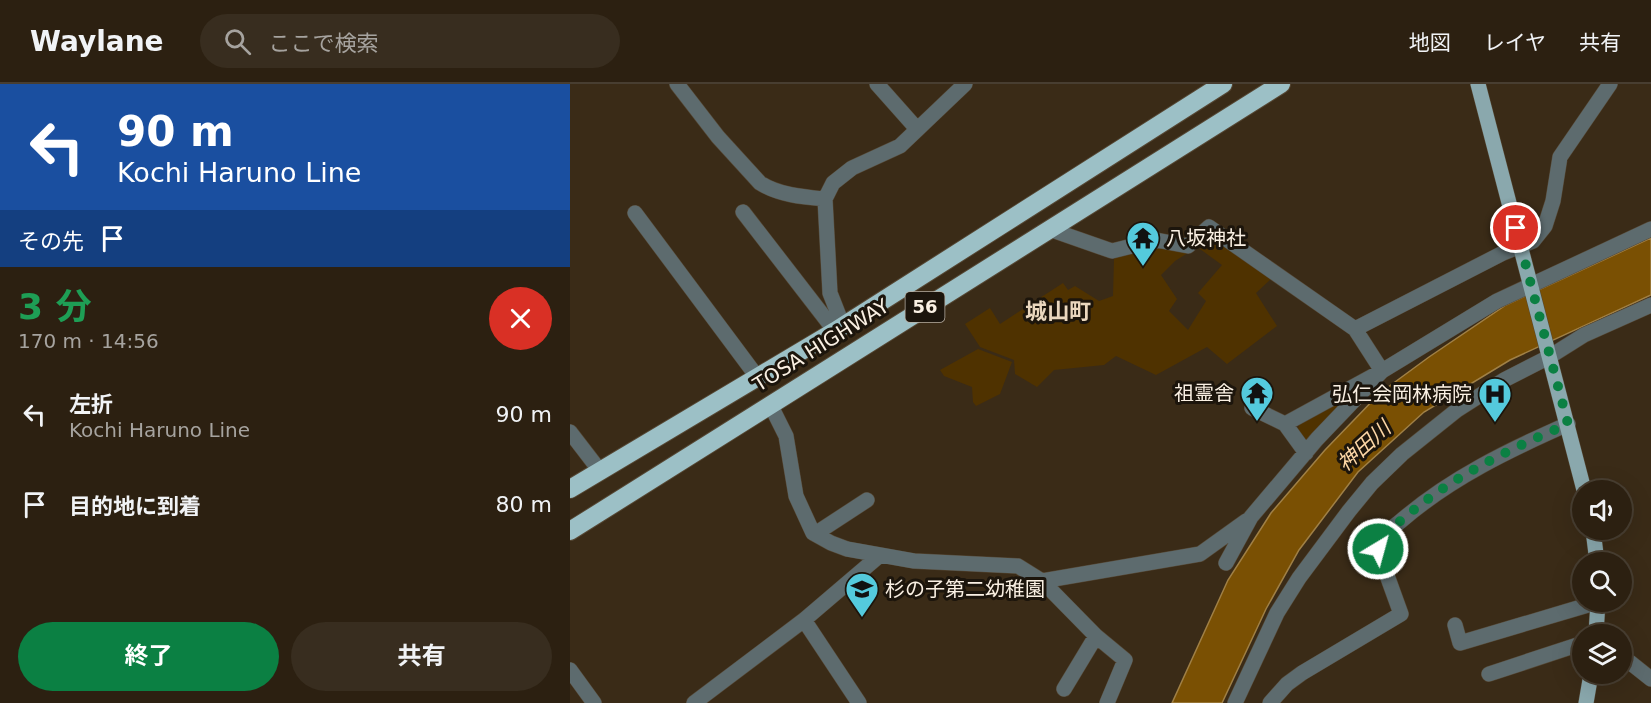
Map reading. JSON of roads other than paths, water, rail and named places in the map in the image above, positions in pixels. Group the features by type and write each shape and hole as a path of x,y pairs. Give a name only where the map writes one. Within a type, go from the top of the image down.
{"highway":[{"name":"TOSA HIGHWAY","path":"570,489 839,328 1223,84"},
{"name":"TOSA HIGHWAY","path":"570,531 1281,84"}],"main road":[{"path":"1478,84 1582,480"},
{"path":"1586,703 1589,684"}],"street":[{"path":"677,84 718,137 760,183 768,188 798,197 825,199"},
{"path":"877,84 917,129"},
{"path":"839,328 830,293 825,199 833,183 842,174 900,147 965,84"},
{"path":"1355,329 1533,240 1545,226 1553,201 1560,157 1610,84"},
{"path":"743,212 839,328"},
{"path":"635,213 758,378"},
{"path":"1049,229 1112,251 1156,240 1188,246 1209,227 1355,329 1382,371"},
{"path":"1286,424 1382,371 1497,301 1651,229"},
{"path":"1235,703 1277,614 1299,578 1372,483 1402,454 1458,410 1548,353 1651,305"},
{"path":"1226,563 1251,517 1306,453 1382,371"},
{"path":"770,404 786,436 796,496 814,534 839,546 879,556 949,564 1018,566 1042,581 1096,636 1125,660 1107,703"},
{"path":"1252,408 1286,424 1306,453"},
{"path":"1270,703 1287,684 1401,614 1378,549 1383,536 1418,506 1468,473 1516,447 1568,424"},
{"path":"570,432 600,471"},
{"path":"814,534 867,500"},
{"path":"1042,581 1200,554 1251,517"},
{"path":"694,703 804,620 879,556"},
{"path":"1455,625 1460,643 1572,610"},
{"path":"804,620 859,703"},
{"path":"1064,689 1096,636"},
{"path":"1490,674 1572,647"},
{"path":"1632,664 1651,679"},
{"path":"570,670 594,703"}],"water":[{"name":"神田川","path":"1651,238 1651,295 1510,360 1424,412 1358,472 1299,550 1266,609 1222,703 1172,703 1228,580 1271,513 1325,450 1380,393 1506,305"}],"place":[{"name":"八坂神社","path":"1143,267"},
{"name":"祖霊舎","path":"1257,422"},
{"name":"弘仁会岡林病院","path":"1495,423"},
{"name":"杉の子第二幼稚園","path":"862,618"}],"district":[{"name":"城山町","path":"1058,311"}]}
